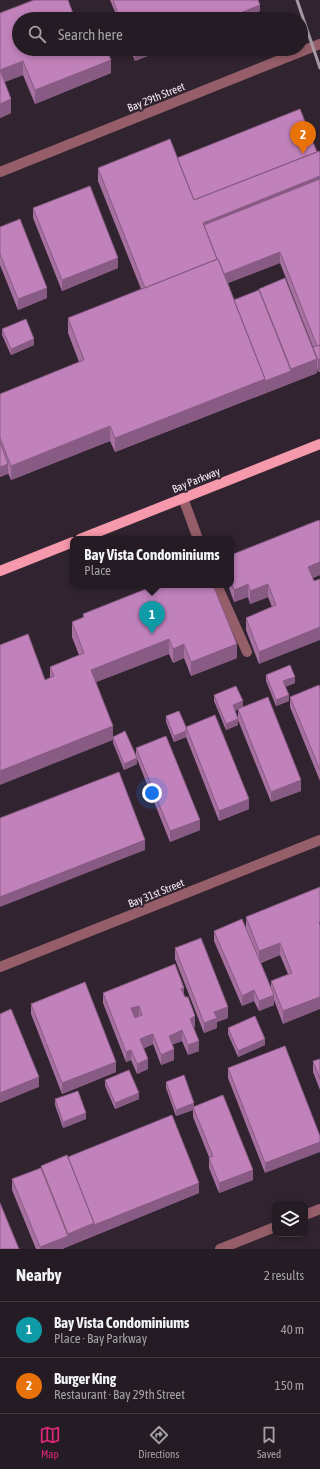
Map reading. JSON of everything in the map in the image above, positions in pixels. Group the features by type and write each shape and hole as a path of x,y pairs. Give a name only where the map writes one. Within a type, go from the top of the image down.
{"main road":[{"name":"Bay Parkway","path":"88,536 320,444"},
{"path":"0,571 70,543"}],"street":[{"name":"Bay 29th Street","path":"308,49 320,44"},
{"name":"Bay 29th Street","path":"0,172 290,56"},
{"path":"183,498 197,536"},
{"path":"218,588 247,652"},
{"name":"Bay 31st Street","path":"0,967 320,840"},
{"path":"308,1214 320,1210"},
{"path":"220,1249 272,1228"}],"building":[{"path":"34,0 68,0 72,12 12,12 12,56 109,56 111,60 35,90 23,61 0,70 0,13"},
{"path":"113,0 258,0 260,5 242,12 117,12"},
{"path":"0,70 11,99 0,104"},
{"path":"300,109 317,152 194,200 177,158"},
{"path":"170,139 194,200 319,151 320,176 203,223 217,259 145,288 98,168"},
{"path":"320,179 320,345 317,346 280,252 224,274 204,225"},
{"path":"90,186 118,258 62,280 33,208"},
{"path":"20,219 47,288 18,299 0,254 0,227"},
{"path":"218,259 265,379 115,438 110,426 11,466 0,438 0,394 84,360 68,318"},
{"path":"285,278 317,359 291,369 259,289"},
{"path":"259,290 291,371 265,381 234,300"},
{"path":"26,319 34,339 11,349 2,329"},
{"path":"320,345 320,359 318,360 313,347"},
{"path":"0,442 8,464 0,467"},
{"path":"319,520 320,562 308,567 314,581 320,579 320,627 259,652 246,618 276,605 268,584 250,591 248,584 234,590 234,554"},
{"path":"148,588 214,588 237,644 191,662 184,644 173,649 169,639 91,670 113,726 0,771 0,645 28,634 45,680 54,676 50,667 84,653 72,622 84,617 83,614"},
{"path":"290,665 295,677 283,681 289,695 276,700 266,675"},
{"path":"319,685 320,688 320,770 290,697"},
{"path":"236,686 243,701 233,705 238,719 226,724 214,695"},
{"path":"268,697 301,780 271,792 238,709"},
{"path":"179,711 186,727 186,731 174,736 166,716"},
{"path":"215,715 249,799 219,811 186,727"},
{"path":"125,731 137,758 124,764 113,737"},
{"path":"166,736 200,820 170,831 136,748"},
{"path":"119,772 145,840 0,897 0,818"},
{"path":"320,887 320,997 283,1011 271,981 292,973 280,943 259,951 246,917"},
{"path":"242,919 274,995 259,1001 254,990 242,996 214,931"},
{"path":"201,938 228,1007 214,1012 217,1018 204,1023 175,948"},
{"path":"175,964 184,988 181,989 185,997 188,997 195,1016 190,1019 199,1041 188,1045 182,1030 169,1036 174,1049 161,1055 153,1034 147,1036 140,1039 148,1059 137,1064 131,1050 126,1052 103,993","holes":["139,1006 142,1015 135,1018 131,1008"]},
{"path":"85,982 116,1062 62,1083 31,1004"},
{"path":"11,1009 39,1077 0,1093 0,1014"},
{"path":"255,1016 265,1039 238,1051 228,1028"},
{"path":"285,1046 320,1136 320,1142 265,1163 228,1068"},
{"path":"320,1059 320,1079 313,1061"},
{"path":"129,1070 139,1093 115,1103 105,1080"},
{"path":"184,1075 194,1103 176,1110 166,1082"},
{"path":"78,1091 86,1113 63,1122 55,1099"},
{"path":"223,1095 253,1170 219,1183 209,1158 213,1156 193,1107"},
{"path":"172,1115 199,1183 94,1225 68,1157"},
{"path":"67,1155 94,1223 68,1234 41,1166"},
{"path":"41,1168 68,1236 40,1247 12,1179"},
{"path":"0,1203 19,1249 0,1249"}],"railway":[{"path":"297,0 301,12"},
{"path":"308,33 320,68"}],"place":[{"name":"Burger King","path":"303,154"},
{"name":"Bay Vista Condominiums","path":"152,634"}]}
